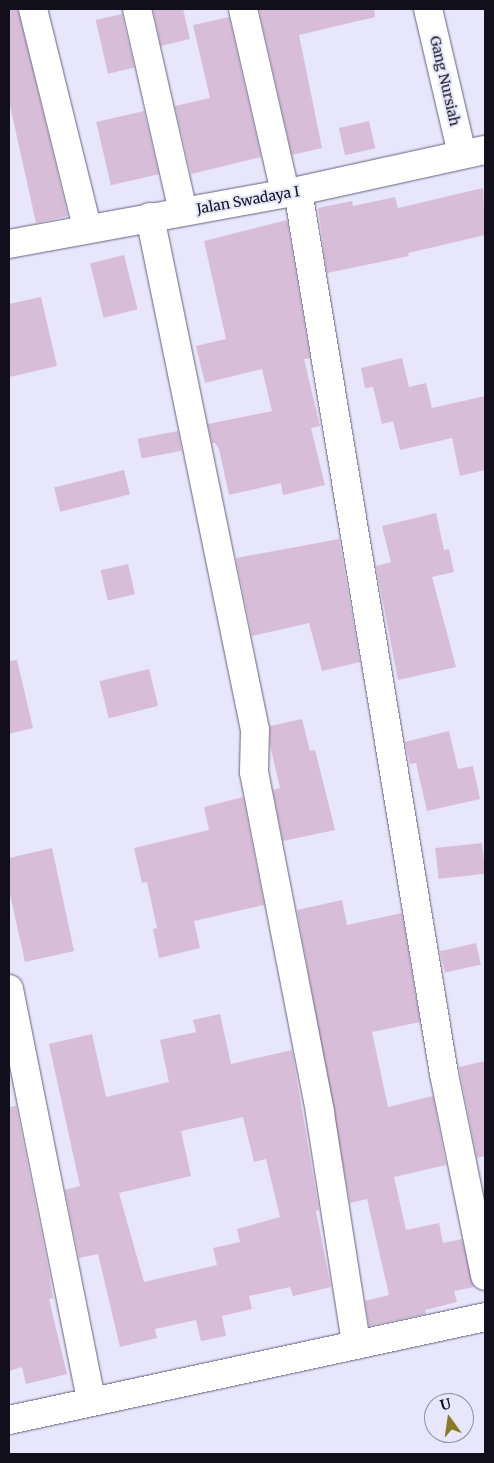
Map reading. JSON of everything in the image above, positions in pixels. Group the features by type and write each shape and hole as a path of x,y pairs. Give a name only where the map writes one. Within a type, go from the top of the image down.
{"street":[{"path":"33,9 87,228"},
{"path":"137,9 183,211"},
{"path":"243,9 292,192 444,1074 485,1276"},
{"name":"Gang Nursiah","path":"428,9 474,152"},
{"name":"Jalan Swadaya I","path":"9,244 87,228 292,192 474,152"},
{"path":"150,217 255,730 254,772 318,1104 356,1344"},
{"path":"9,989 91,1401"},
{"path":"9,1420 485,1317"}],"building":[{"path":"9,9 18,9 68,216 36,223 9,101"},
{"path":"153,9 183,9 190,39 161,46"},
{"path":"259,9 374,9 375,17 299,35 322,148 292,155"},
{"path":"122,14 134,68 108,74 96,20"},
{"path":"229,17 261,157 191,174 175,106 210,98 193,25"},
{"path":"144,111 159,174 111,185 96,122"},
{"path":"369,121 375,148 345,155 339,128"},
{"path":"483,188 485,235 408,253 409,256 327,273 318,208 352,201 353,206 395,197 398,208"},
{"path":"287,220 310,358 304,359 320,426 311,428 325,485 283,495 281,483 229,495 219,449 215,443 212,443 208,424 272,411 262,369 205,383 196,346 226,339 204,241"},
{"path":"124,255 138,309 104,318 90,263"},
{"path":"41,297 57,366 9,377 9,304"},
{"path":"402,358 409,387 426,383 432,408 485,396 485,470 460,476 452,438 400,450 393,421 382,424 373,387 365,388 361,368"},
{"path":"178,431 182,451 142,458 138,439"},
{"path":"124,470 130,494 60,512 54,487"},
{"path":"436,513 444,550 449,549 454,572 432,577 456,667 398,680 376,566 391,562 382,526"},
{"path":"339,539 360,662 322,671 309,623 252,636 236,558"},
{"path":"128,564 135,594 108,601 101,570"},
{"path":"17,660 33,728 9,734 9,661"},
{"path":"149,669 158,706 109,718 100,681"},
{"path":"302,719 310,751 315,750 335,830 283,841 273,790 280,788 270,745 270,726"},
{"path":"449,731 458,769 473,766 480,799 427,811 416,763 410,764 405,742"},
{"path":"243,797 264,905 194,921 200,948 159,958 153,929 157,928 147,882 142,883 134,848 209,830 204,807"},
{"path":"482,843 485,874 438,879 435,848"},
{"path":"52,848 74,951 25,962 9,890 9,858"},
{"path":"342,900 347,925 402,913 420,1022 372,1032 388,1107 433,1096 446,1165 394,1177 406,1230 439,1223 443,1243 462,1239 474,1287 454,1291 457,1302 425,1310 426,1314 369,1326 365,1301 389,1295 367,1199 350,1203 297,910"},
{"path":"476,943 481,964 445,973 440,951"},
{"path":"220,1014 231,1064 292,1050 319,1210 316,1211 331,1287 293,1296 290,1287 249,1296 252,1309 222,1316 226,1336 201,1341 196,1320 155,1329 157,1338 120,1347 98,1254 79,1258 65,1190 80,1186 49,1044 92,1034 106,1097 169,1082 160,1040 196,1032 193,1020","holes":["243,1117 254,1162 266,1159 280,1217 237,1229 240,1242 213,1248 217,1265 144,1282 119,1193 191,1176 181,1131"]},
{"path":"485,1061 485,1156 477,1158 459,1067"},
{"path":"16,1106 48,1266 53,1298 49,1299 67,1374 26,1384 22,1367 9,1371 9,1107"}]}
